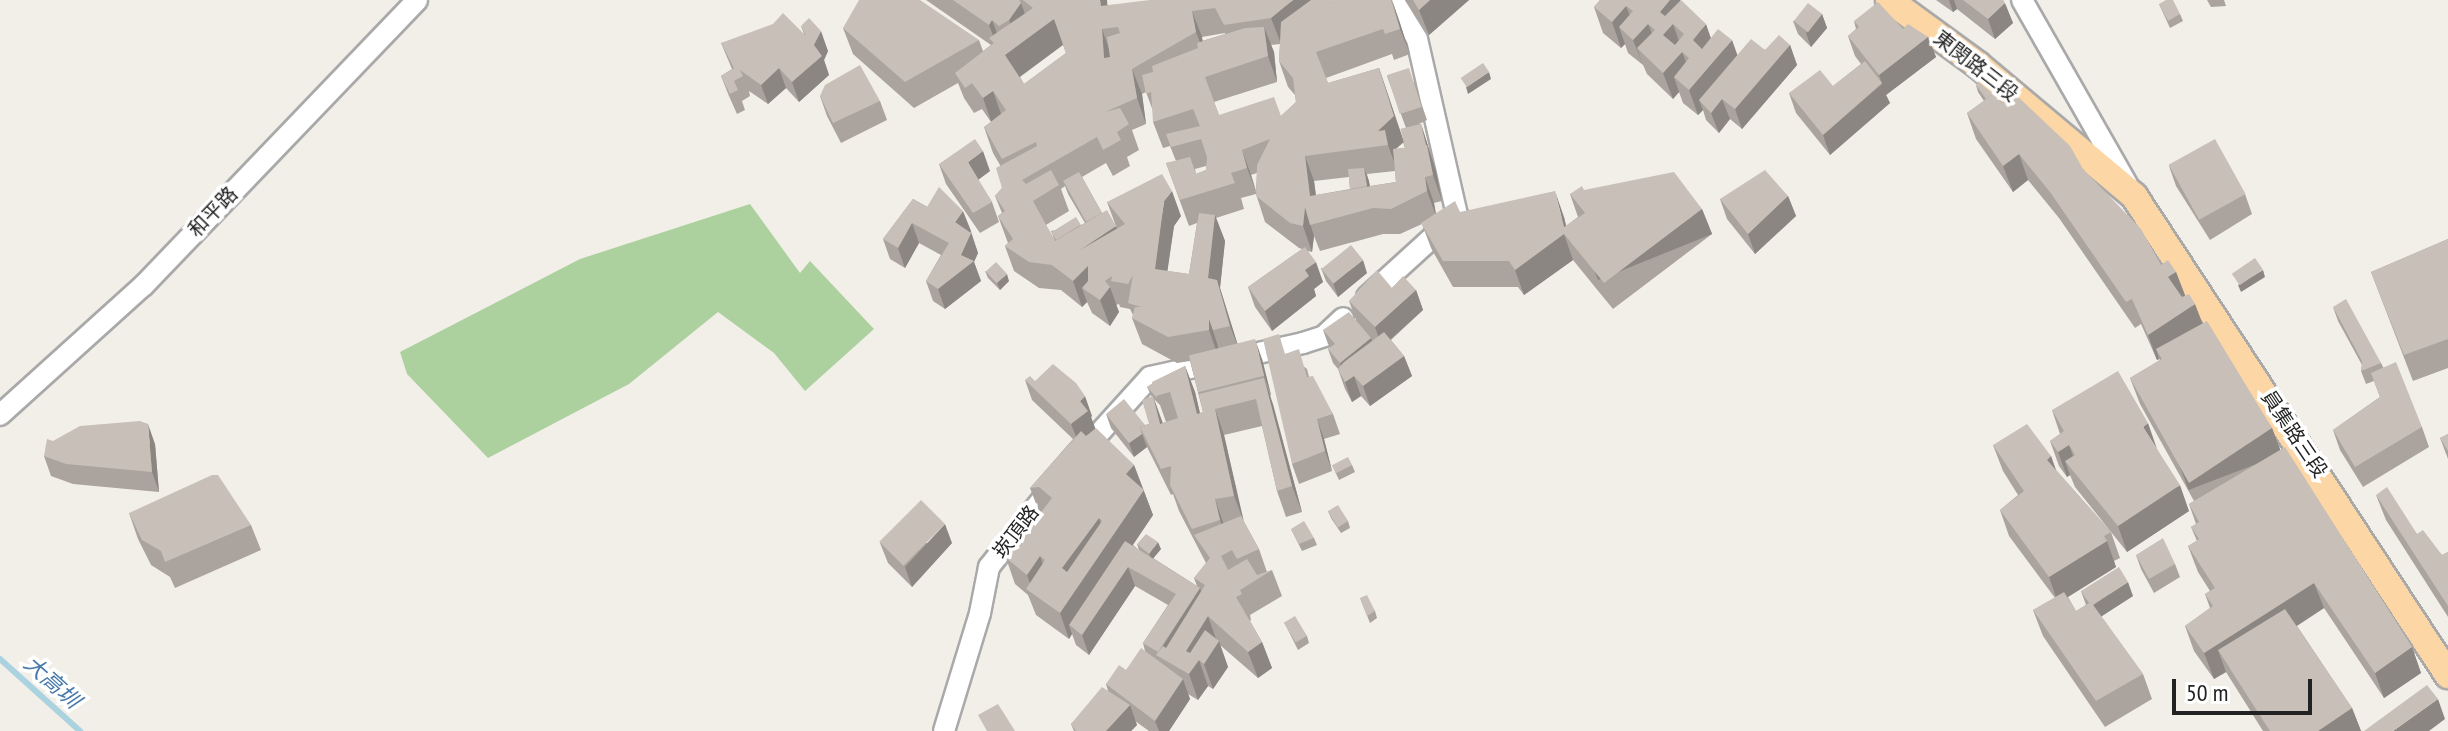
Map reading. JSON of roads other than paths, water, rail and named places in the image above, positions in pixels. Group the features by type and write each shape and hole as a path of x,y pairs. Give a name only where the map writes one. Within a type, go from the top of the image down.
{"main road":[{"name":"東閔路三段","path":"1889,0 1978,65 2134,196"},
{"name":"員集路三段","path":"2134,196 2448,675"}],"street":[{"name":"和平路","path":"0,415 143,286 417,0"},
{"name":"崁頂路","path":"944,731 980,613 989,567 1069,467 1150,377 1324,336 1457,215 1417,39 1393,0"},
{"path":"2022,0 2134,196"}],"waterway":[{"name":"大高圳","path":"0,659 80,731"}]}
